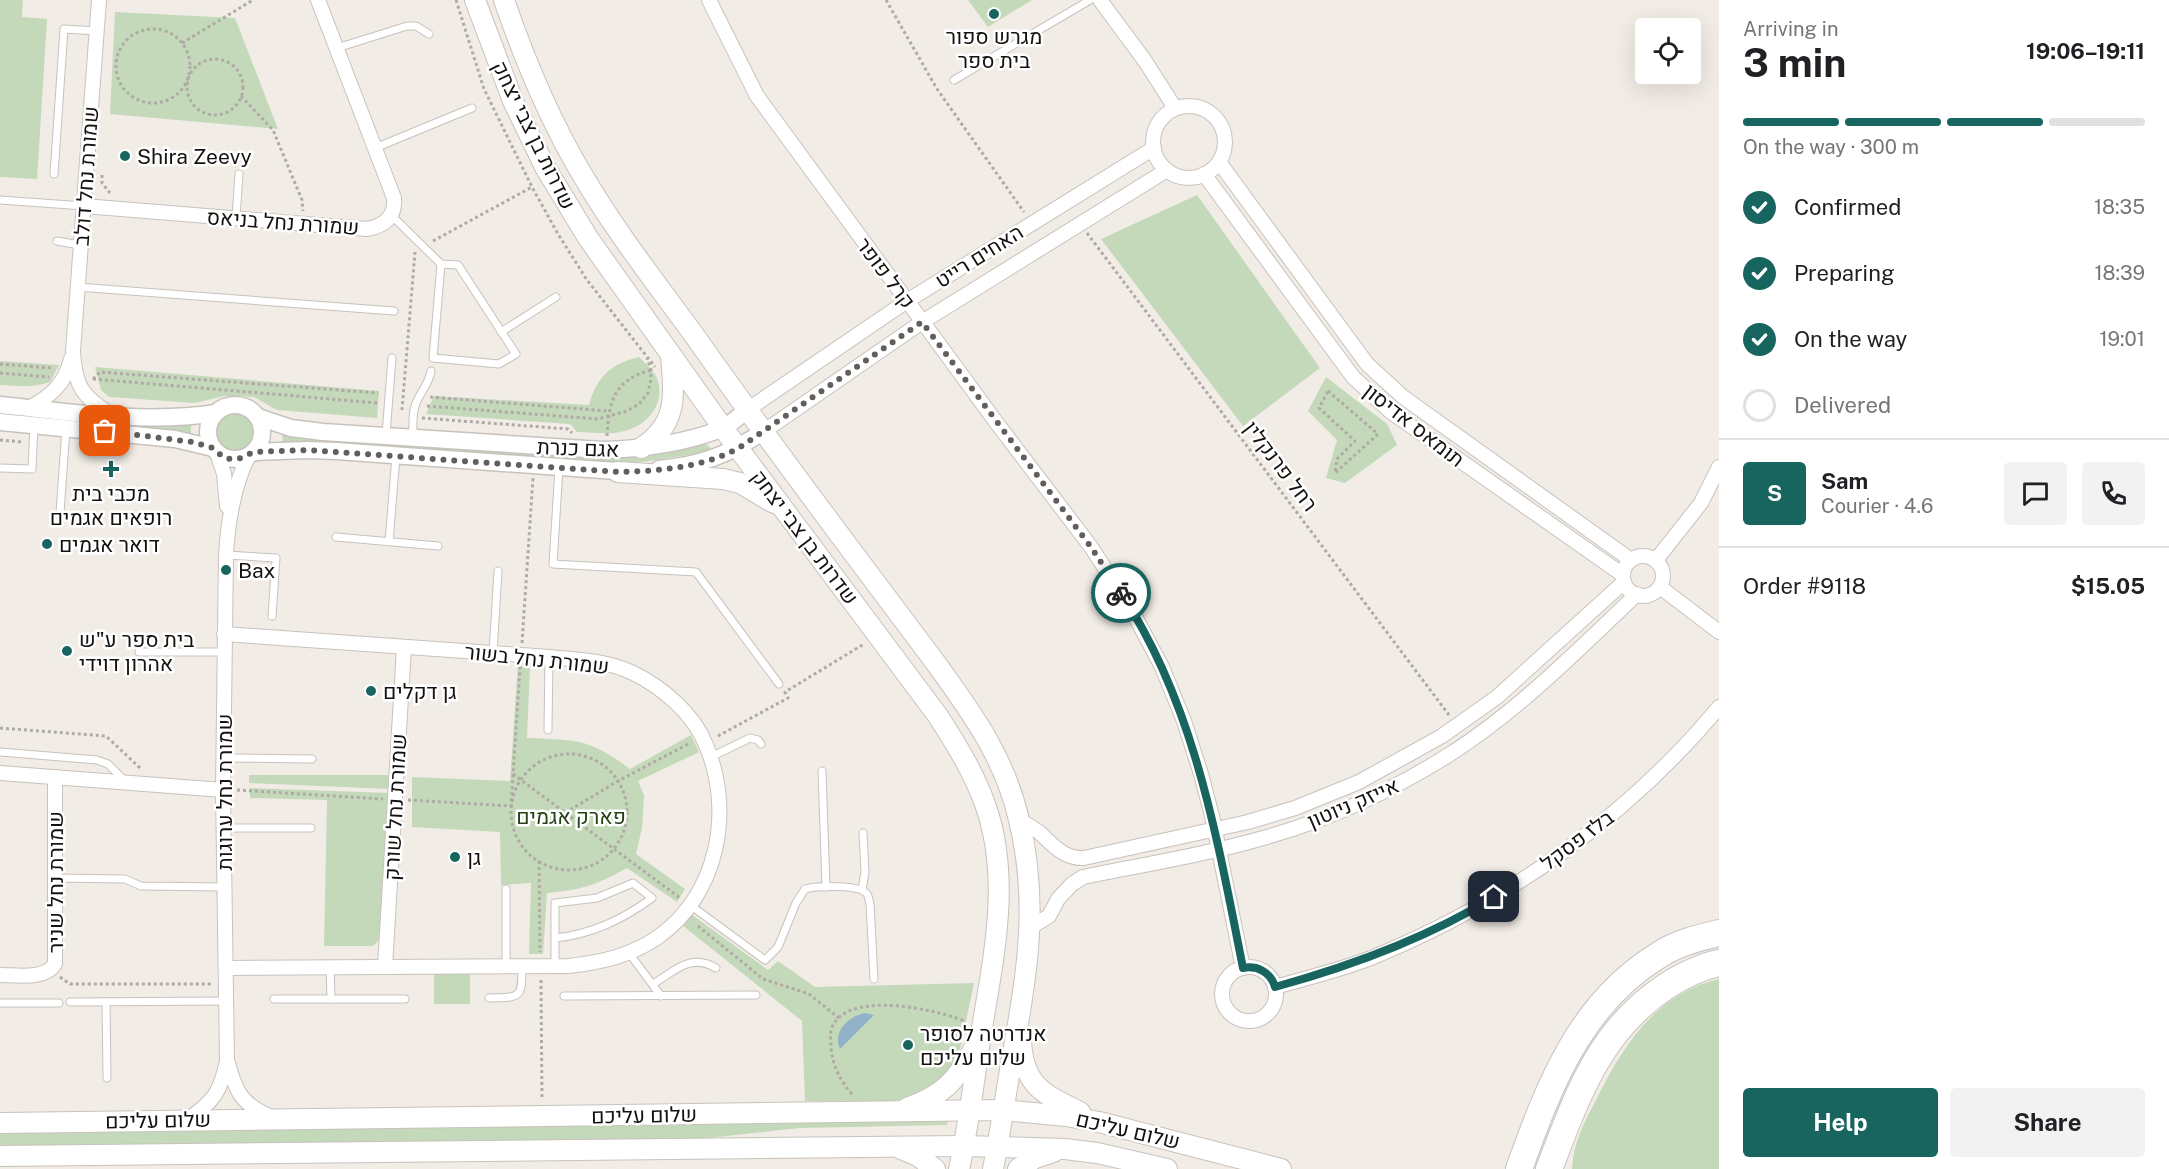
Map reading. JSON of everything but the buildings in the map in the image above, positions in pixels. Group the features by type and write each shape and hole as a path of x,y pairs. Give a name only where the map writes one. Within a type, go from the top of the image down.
{"highway":[{"path":"1499,1169 1513,1153 1542,1105 1581,1029 1628,977 1660,954 1688,941 1719,933"},
{"path":"1549,1169 1558,1157 1591,1068 1623,1022 1643,1002 1678,978 1705,965 1719,963"},
{"path":"1519,1169 1542,1105"}],"main road":[{"name":"שדרות בן צבי יצחק","path":"475,0 513,101 561,195 588,238 723,428 938,716 958,747 986,806 994,838 999,897 997,929 960,1169"},
{"name":"שדרות בן צבי יצחק","path":"504,0 542,95 583,176 608,215 763,432 974,716 1006,775 1020,820 1029,877 1031,927 1020,1014 993,1169"},
{"path":"642,448 655,439 669,417 673,386 671,355"},
{"path":"618,472 723,479 740,483 785,510"},
{"path":"1020,1014 1024,1066 1036,1088 1099,1122"},
{"path":"896,1111 924,1102 952,1083 961,1072 981,1031"},
{"name":"שלום עליכם","path":"0,1123 1003,1110 1066,1116 1099,1122 1281,1169"},
{"path":"893,1146 918,1156 935,1169"},
{"name":"שלום עליכם","path":"0,1156 964,1146 1065,1149 1097,1153 1167,1169"},
{"path":"1018,1169 1049,1152 1065,1149"}],"street":[{"name":"שמורת נחל דולב","path":"99,0 73,351 74,370 82,392 97,406 112,415"},
{"path":"318,0 394,198 395,207 392,216"},
{"name":"קרל פופר","path":"709,0 757,96 922,322 1091,547 1130,607 1162,667 1184,721 1201,774 1215,830 1243,968"},
{"path":"1107,2 1175,108"},
{"path":"1189,105 1203,108 1215,116 1223,128 1226,141 1223,156 1215,167 1204,174 1189,178 1175,175 1167,170 1156,155 1153,142 1156,128 1164,116 1175,108 1189,105"},
{"name":"האחים רייט","path":"747,410 907,301 1154,148"},
{"name":"תומאס אדיסון","path":"1219,162 1367,364 1403,398 1631,560"},
{"name":"האחים רייט","path":"763,432 922,322 1167,170"},
{"name":"תומאס אדיסון","path":"1204,174 1353,377 1391,412 1624,578"},
{"name":"שמורת נחל בניאס","path":"84,206 236,218 303,217 366,229 376,227 392,216"},
{"name":"שמורת נחל דולב","path":"29,408 50,396 58,387 67,374 73,351"},
{"path":"0,405 112,415 178,417 216,413 228,406 236,405 245,407 258,417 262,432 259,445 251,454 238,459 230,459 215,451 175,439 0,422"},
{"name":"אגם כנרת","path":"258,417 291,428 399,438 602,450 642,448 723,428 747,410"},
{"path":"215,451 207,432 216,413"},
{"name":"אגם כנרת","path":"251,454 307,450 618,472 687,465 720,457 763,432"},
{"name":"שמורת נחל ערוגות","path":"187,1120 214,1099 222,1082 227,1061 223,758 228,523 226,487 215,451"},
{"name":"שמורת נחל ערוגות","path":"228,523 237,484 251,454"},
{"path":"1656,560 1701,503 1719,467"},
{"path":"1640,555 1656,560 1663,569 1664,576 1660,587 1647,595 1631,592 1624,578 1627,564 1640,555"},
{"name":"אייזק ניוטון","path":"1020,820 1039,831 1059,850 1077,858 1215,830 1295,808 1359,782 1442,736 1497,697 1624,578"},
{"path":"1660,587 1719,632"},
{"name":"אייזק ניוטון","path":"1031,927 1049,916 1065,892 1083,877 1257,840 1327,816 1400,784 1449,755 1504,714 1559,668 1637,594"},
{"name":"שמורת נחל בשור","path":"224,634 593,661 632,672 665,694 683,711 704,740 711,757 718,800 717,845 703,885 690,905 660,936 629,953 589,964 555,966 226,968"},
{"name":"שמורת נחל שורק","path":"385,967 404,647"},
{"name":"בלז פסקל","path":"1275,987 1370,958 1422,935 1478,907 1541,868 1599,826 1649,782 1719,707"},
{"path":"0,773 223,790"},
{"name":"שמורת נחל שניר","path":"0,975 33,975 51,971 56,957 55,777"},
{"path":"1249,966 1268,974 1275,987 1274,1004 1268,1013 1259,1019 1249,1021 1239,1019 1230,1013 1224,1004 1222,994 1224,984 1230,975 1249,966"},
{"name":"שמורת נחל ערוגות","path":"227,1061 238,1094 257,1110 274,1118"}],"lane":[{"path":"954,80 1090,0"},
{"path":"337,48 407,26 416,26 429,34"},
{"path":"54,174 64,29 97,31"},
{"path":"375,148 472,108"},
{"path":"236,218 239,174"},
{"path":"0,200 84,206"},
{"path":"392,216 441,264 458,265 516,354 499,364 433,358 441,264"},
{"path":"57,241 80,244"},
{"path":"77,287 394,311"},
{"path":"501,332 556,297"},
{"path":"392,358 388,404 399,438"},
{"path":"399,438 412,417 415,405 430,379 431,371"},
{"path":"0,468 32,470 34,425"},
{"path":"60,513 66,428"},
{"path":"389,542 396,456"},
{"path":"559,468 553,564 696,573 779,684"},
{"path":"336,537 438,546"},
{"path":"226,555 276,558 272,616"},
{"path":"493,653 498,571"},
{"path":"139,652 224,652"},
{"path":"548,730 549,657"},
{"path":"711,757 750,738 758,740 761,744"},
{"path":"0,752 97,760 108,764 127,783"},
{"path":"223,758 312,759"},
{"path":"822,771 825,887"},
{"path":"223,828 311,828"},
{"path":"862,890 865,872 863,833"},
{"path":"55,878 125,879 141,886 224,887"},
{"path":"555,938 597,930 630,914 652,898 633,883 597,898 555,903 555,938 555,966"},
{"path":"690,905 765,960 778,947 801,893 805,889 853,887 862,890 867,894 870,904 874,979"},
{"path":"506,889 506,966"},
{"path":"629,953 661,996"},
{"path":"653,984 687,963 703,962 716,968"},
{"path":"489,998 518,995 522,988 522,966"},
{"path":"330,967 331,999"},
{"path":"564,996 756,995"},
{"path":"274,999 405,999"},
{"path":"70,1002 227,1001"},
{"path":"0,1002 59,1002"},
{"path":"106,1002 107,1078"}],"path":[{"path":"182,43 254,0"},
{"path":"456,0 484,89 532,187 587,280 660,374"},
{"path":"886,0 937,89 1032,224"},
{"path":"187,82 187,95 191,103 206,114 224,114 232,109 241,96 243,85 236,68 219,59 209,59 193,69 187,82 181,91 172,98 150,103 139,101 129,96 117,77 115,66 122,44 142,30 166,31 182,43 189,58 190,70 187,82"},
{"path":"241,96 273,130 302,200 303,217 313,211"},
{"path":"102,174 102,183 112,196"},
{"path":"399,438 416,251 532,187"},
{"name":"רחל פרנקלין","path":"1081,225 1457,725"},
{"path":"608,411 100,372 93,379 598,419 627,411 639,404 648,393 651,370 645,353"},
{"path":"0,364 54,368 54,377 0,373"},
{"path":"607,437 608,411 618,390 629,379 651,370"},
{"path":"1328,391 1378,434 1335,473 1337,459 1355,441 1318,408 1328,391"},
{"path":"412,417 568,429 574,435"},
{"path":"600,437 613,437"},
{"path":"0,440 33,442"},
{"path":"511,806 520,780 531,768 545,759 561,754 577,754 593,759 607,768 618,781 623,791 627,815 620,839 613,849 599,861 582,868 564,870 546,865 530,856 519,841 512,824 511,806 534,466"},
{"path":"566,813 618,781 788,698 785,692 879,636"},
{"path":"0,728 106,736 140,768"},
{"path":"513,774 690,905"},
{"path":"223,790 511,806"},
{"path":"539,861 542,1116"},
{"path":"51,971 70,984 226,984"},
{"path":"867,1112 845,1086 838,1075 832,1057 830,1038 833,1025 843,1015 882,1004 942,1012 981,1031"}],"green space":[{"path":"0,0 23,0 22,17 47,19 37,179 0,177"},
{"name":"מגרש ספור בית ספר","path":"968,0 1032,0 988,27"},
{"path":"115,12 235,18 278,129 110,114"},
{"path":"1197,195 1320,368 1243,426 1101,239"},
{"path":"639,357 657,378 659,399 650,416 625,431 577,432 570,424 426,414 434,396 589,405 596,387 606,373 620,364"},
{"path":"0,361 59,365 50,382 32,386 0,385"},
{"path":"95,367 379,391 377,418 277,410 254,397 224,396 195,403 109,397 101,390"},
{"path":"1326,377 1387,424 1397,445 1345,483 1326,478 1337,440 1308,411"},
{"path":"0,411 166,426 191,424 191,436 0,416"},
{"path":"235,413 243,414 250,419 255,426 255,442 250,449 243,454 235,455 227,454 220,449 215,442 214,434 215,426 220,419 227,414"},
{"path":"282,431 598,457 663,454 706,444 714,451 642,462 610,462 316,442 283,443"},
{"name":"פארק אגמים","path":"518,665 530,667 527,738 558,739 592,746 604,751 630,769 691,735 699,752 638,781 644,795 642,828 636,854 685,889 677,902 627,868 588,886 547,893 543,954 529,954 531,883 501,885 500,832 412,827 412,777 510,781"},
{"path":"249,775 388,775 390,789 249,783"},
{"path":"250,788 391,793 386,934 373,946 324,946 327,800 250,798"},
{"path":"691,914 768,970 778,961 815,987 974,983 958,1059 951,1071 923,1094 895,1101 805,1101 802,1021 682,925"},
{"path":"434,972 470,972 470,1004 434,1004"},
{"path":"1719,979 1719,1169 1572,1169 1574,1150 1583,1125 1606,1080 1630,1042 1659,1009 1677,996"},
{"path":"948,1118 947,1125 800,1128 680,1141 0,1147 0,1131"}],"water":[{"path":"865,1013 874,1015 840,1049 838,1036 840,1030 853,1017"}],"way so far":[{"path":"105,431 193,442 213,448 223,457 230,459 247,457 254,452 268,450 307,450 618,472 667,469 706,461 739,448 922,322 1091,547 1121,593"}],"place":[{"name":"מגרש ספור בית ספר","path":"994,14"},
{"name":"Shira Zeevy","path":"125,156"},
{"name":"מכבי בית רופאים אגמים","path":"111,469"},
{"name":"דואר אגמים","path":"47,544"},
{"name":"Bax","path":"226,570"},
{"name":"בית ספר ע\"ש אהרון דוידי","path":"67,651"},
{"name":"גן דקלים","path":"371,691"},
{"name":"גן","path":"455,857"},
{"name":"אנדרטה לסופר שלום עליכם","path":"908,1045"}],"route":[{"path":"1121,593 1162,667 1184,721 1212,816 1243,968 1249,966 1268,974 1275,987 1324,974 1370,958 1422,935 1494,897"}]}
